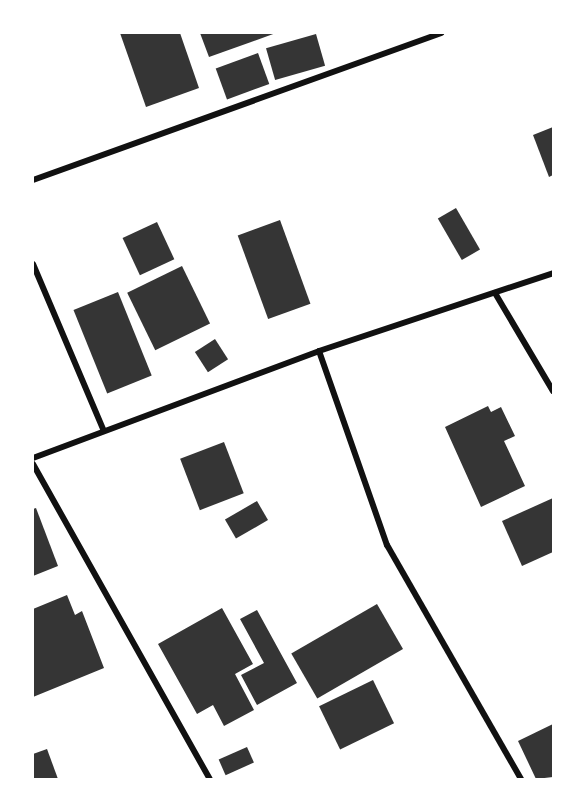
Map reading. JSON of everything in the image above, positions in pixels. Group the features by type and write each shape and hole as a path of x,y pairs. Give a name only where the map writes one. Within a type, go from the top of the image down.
{"street":[{"path":"33,180 441,33"},
{"path":"33,264 104,431"},
{"path":"33,458 319,351 553,273"},
{"path":"495,292 553,391"},
{"path":"319,351 387,545 521,779"},
{"path":"33,464 210,779"}],"building":[{"path":"120,33 180,33 199,88 146,107"},
{"path":"200,33 276,33 209,57"},
{"path":"316,34 325,66 275,80 266,48"},
{"path":"258,53 269,84 227,99 216,68"},
{"path":"553,127 553,175 549,177 533,135"},
{"path":"456,208 480,250 462,260 438,218"},
{"path":"280,220 310,304 268,319 238,235"},
{"path":"157,222 174,259 140,275 123,238"},
{"path":"182,266 210,324 155,350 127,293"},
{"path":"118,292 152,375 107,393 73,310"},
{"path":"215,339 228,359 208,372 195,352"},
{"path":"488,406 491,412 501,407 515,436 504,441 525,486 481,507 445,427"},
{"path":"224,442 244,493 200,510 180,459"},
{"path":"553,498 553,552 522,566 502,521"},
{"path":"257,501 268,520 236,539 225,520"},
{"path":"36,508 58,566 33,576 33,509"},
{"path":"67,595 75,615 82,611 104,668 33,697 33,609"},
{"path":"377,604 403,649 317,699 291,654"},
{"path":"222,608 253,664 235,674 254,710 224,726 213,705 197,714 158,644"},
{"path":"257,610 297,683 257,705 241,675 264,663 240,619"},
{"path":"373,680 394,723 340,749 319,706"},
{"path":"553,724 553,777 536,779 518,741"},
{"path":"247,747 254,763 226,775 219,760"},
{"path":"47,749 58,779 33,779 33,754"}]}
